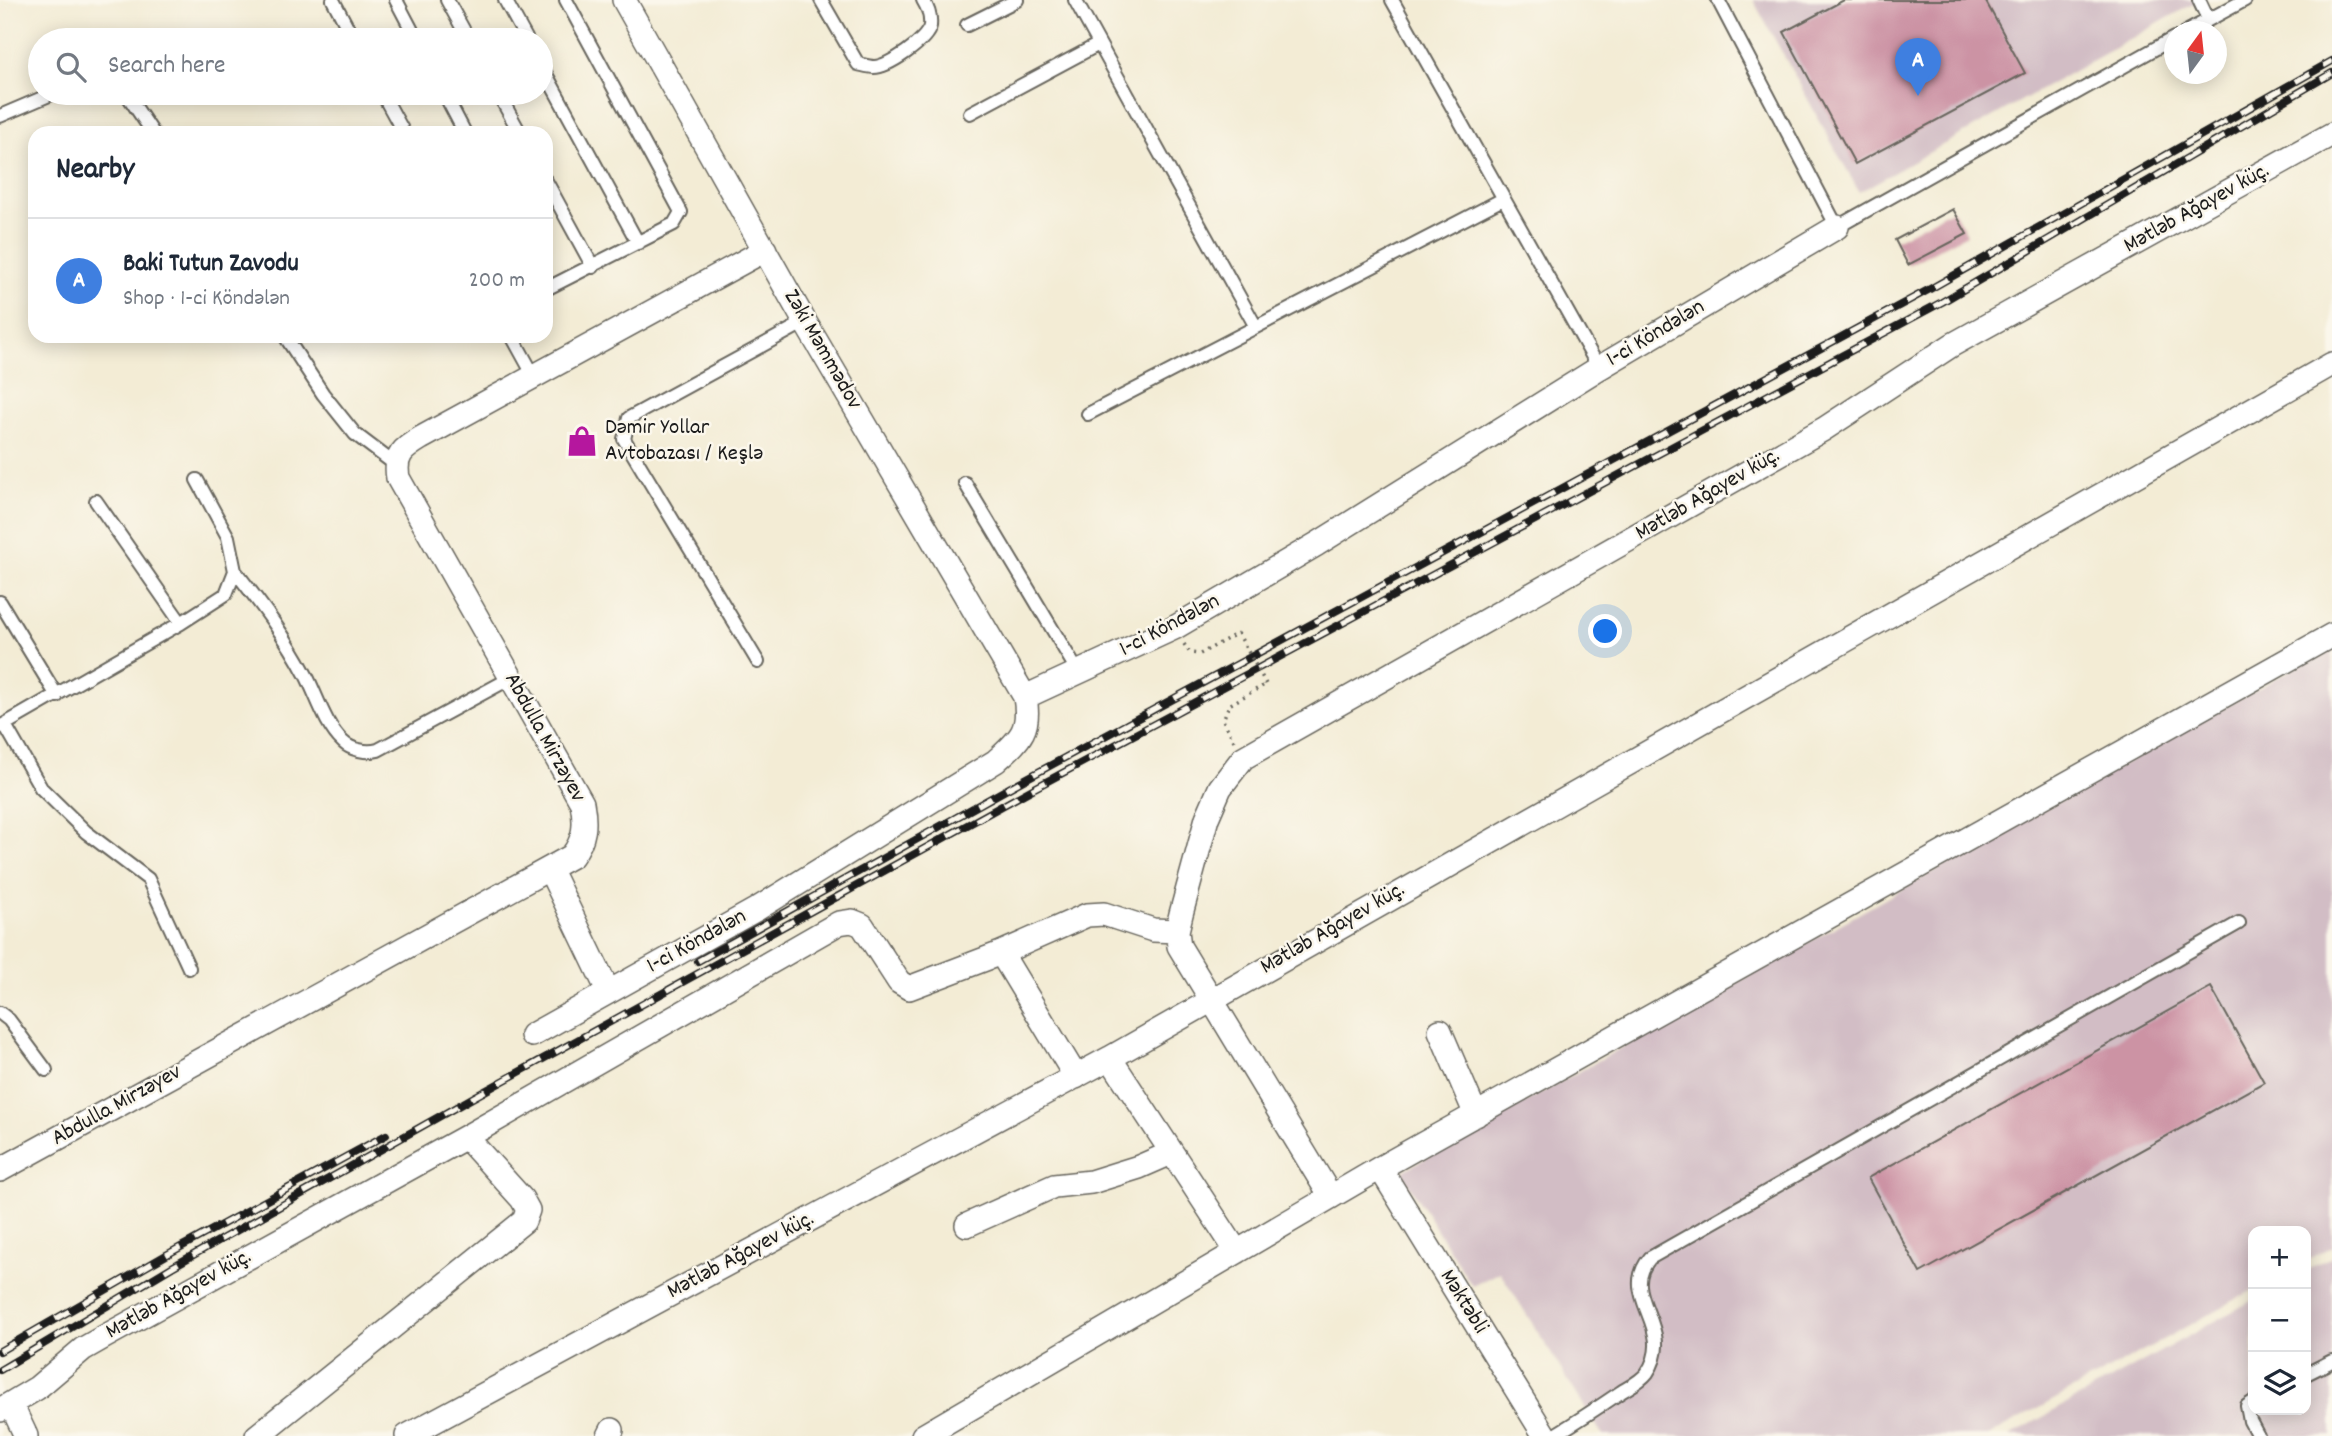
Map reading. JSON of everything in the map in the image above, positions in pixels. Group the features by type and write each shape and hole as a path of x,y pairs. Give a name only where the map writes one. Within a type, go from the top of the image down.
{"street":[{"name":"Zəki Məmmədov","path":"624,0 805,322 1025,697"},
{"name":"Mətləb Ağayev küç.","path":"5,1407 37,1388 83,1349 466,1137 839,923 852,921 862,925 899,982 909,988 1001,953 1087,915 1104,914 1153,930 1178,931 1207,818 1220,788 1243,758 1824,429 1952,345 2332,134"},
{"name":"1-ci Köndələn","path":"532,1035 757,909 996,761 1025,731 1028,715 1025,697 1174,628 1837,226"},
{"path":"396,464 403,450 421,438 765,250"},
{"name":"Mətləb Ağayev küç.","path":"407,1436 1076,1077 2332,364"},
{"name":"Abdulla Mirzəyev","path":"0,1170 550,870 572,856 580,846 585,830 582,803 398,478 396,464"},
{"path":"923,1436 1380,1168 2332,635"},
{"path":"550,870 608,991"},
{"path":"1178,931 1186,961 1331,1197"},
{"path":"1001,953 1076,1077"},
{"path":"1440,1031 1476,1115"},
{"path":"1110,1058 1237,1252"},
{"path":"257,1436 524,1221 527,1210 522,1199 466,1137"},
{"path":"967,1225 1054,1186 1091,1182 1139,1167 1171,1153"},
{"name":"Məktəbli","path":"1380,1168 1545,1436"},
{"path":"5,1407 26,1436"},
{"path":"954,1436 965,1413"}],"lane":[{"path":"333,0 348,28"},
{"path":"396,0 411,28"},
{"path":"447,0 462,28"},
{"path":"505,0 520,28"},
{"path":"553,286 674,224 681,212 566,0"},
{"path":"821,0 858,64 876,68 900,56 923,39 930,27 929,9 923,0"},
{"path":"967,25 1017,0"},
{"path":"1075,0 1256,327"},
{"path":"1392,0 1599,368"},
{"path":"1718,0 1837,226 2164,44"},
{"path":"2199,0 2208,19"},
{"path":"2205,21 2245,0"},
{"path":"970,113 1099,44"},
{"path":"553,87 638,243"},
{"path":"0,116 28,104"},
{"path":"134,105 148,126"},
{"path":"389,105 400,126"},
{"path":"450,105 461,126"},
{"path":"505,105 516,126"},
{"path":"553,194 593,267"},
{"path":"1088,414 1503,199"},
{"path":"758,662 624,439 629,418 805,322"},
{"path":"290,343 323,394 355,434 396,464"},
{"path":"516,343 534,376"},
{"path":"197,480 229,537 235,571 268,613 294,653 331,726 344,743 359,750 378,750 511,678"},
{"path":"965,483 1078,673"},
{"path":"96,500 181,623"},
{"path":"189,968 148,879 86,832 41,788 2,726 181,623 226,594 235,571"},
{"path":"0,601 57,696"},
{"path":"1553,1436 1645,1376 1654,1360 1657,1338 1638,1285 1641,1268 1650,1258 2239,923"},
{"path":"0,1013 9,1020 46,1070"},
{"path":"2311,1372 2332,1361"},
{"path":"2249,1415 2258,1436"}],"path":[{"path":"1199,654 1238,633 1266,684 1229,705 1223,720 1243,758"}],"shaded area":[{"path":"1753,0 2200,0 1859,192"},
{"path":"2332,647 2332,1246 2311,1258 2311,1226 2248,1226 2248,1293 1988,1436 1603,1436 1500,1272 1472,1286 1401,1172"},
{"path":"2332,1256 2332,1436 2009,1436 2248,1303 2248,1415 2311,1415 2311,1268"}],"building":[{"path":"1844,0 1985,0 2025,73 1855,164 1784,32"},
{"path":"1953,209 1967,234 1908,265 1895,240"},
{"path":"2211,987 2264,1082 1920,1273 1868,1178"}],"railway":[{"path":"698,961 1018,783 1930,289 2332,61"},
{"path":"0,1370 172,1267 474,1097 1029,791 1942,302 2332,73"},
{"path":"0,1351 168,1254 386,1135"}],"place":[{"name":"Baki Tutun Zavodu","path":"1918,96"},
{"name":"Dəmir Yollar Avtobazası / Keşlə","path":"582,441"}]}
